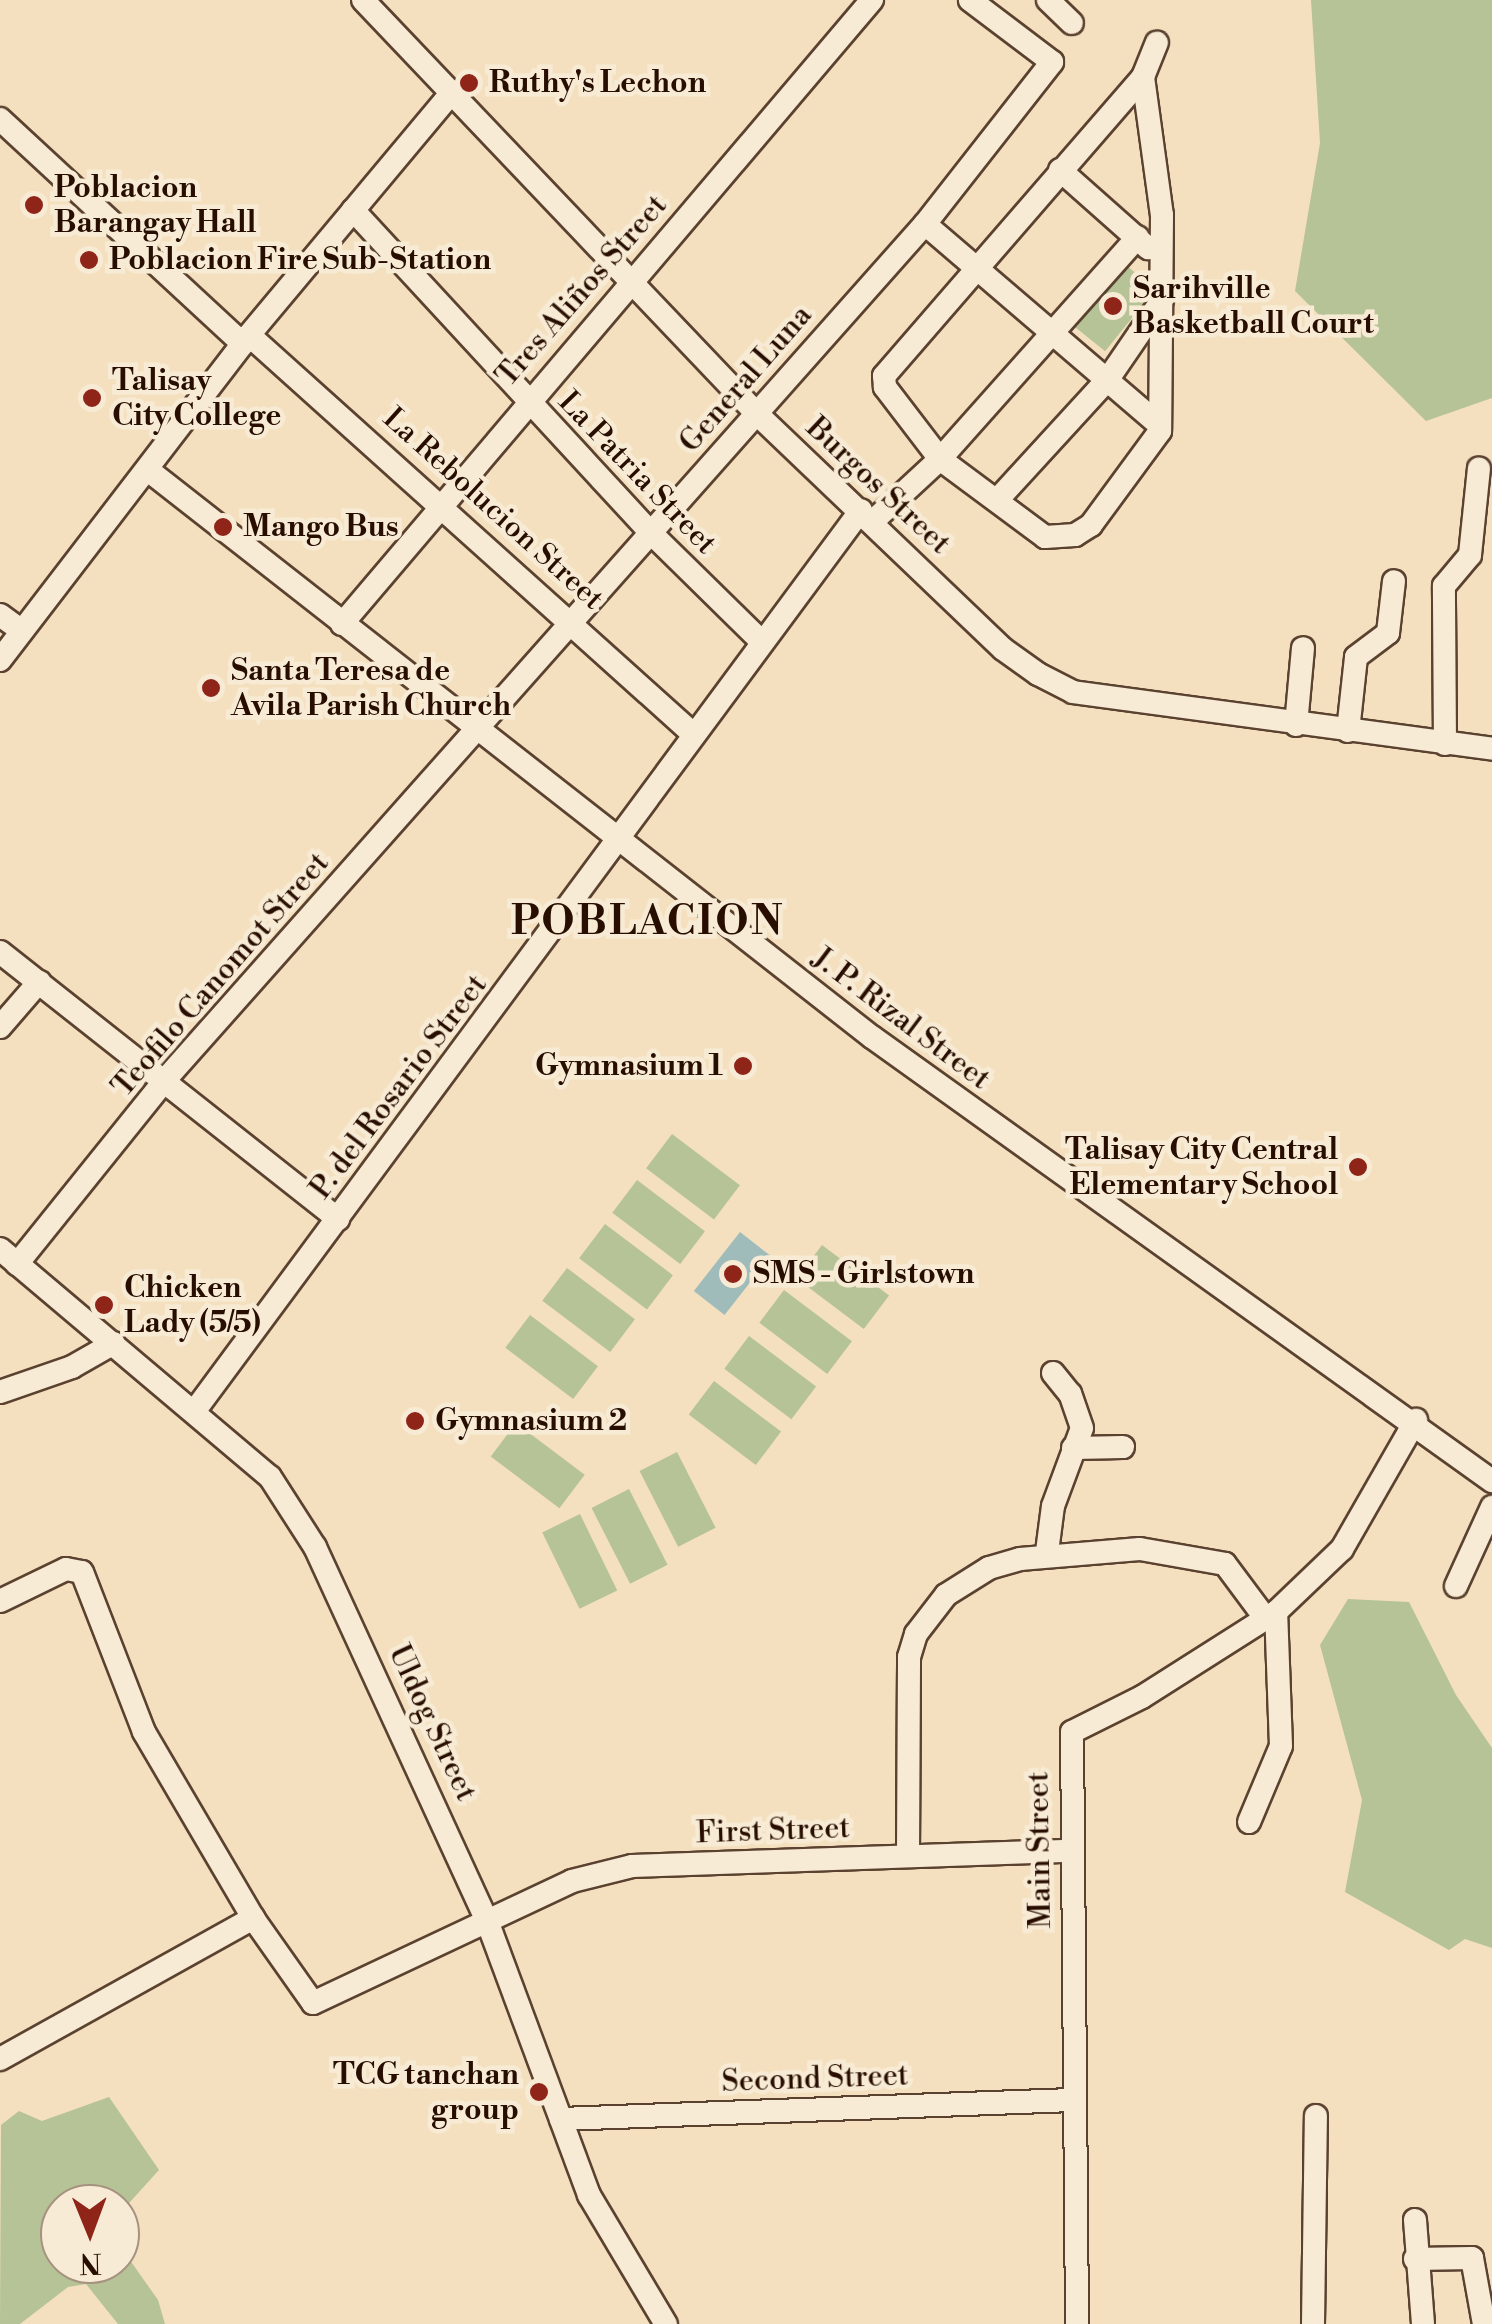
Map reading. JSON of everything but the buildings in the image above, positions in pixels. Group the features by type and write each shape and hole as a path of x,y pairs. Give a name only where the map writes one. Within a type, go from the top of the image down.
{"street":[{"name":"Burgos Street","path":"363,0 633,278 755,412 1003,649 1073,692 1492,749"},
{"name":"Tres Aliños Street","path":"342,624 526,401 872,0"},
{"name":"General Luna","path":"478,732 924,224 1052,62 970,0"},
{"path":"1048,0 1072,22"},
{"path":"1143,77 1162,215 1158,258 1164,298 1159,434 1091,525 1075,535 1041,535 999,498 940,460 885,387 884,376 1143,77 1157,43"},
{"path":"0,660 246,340 452,91"},
{"name":"La Rebolucion Street","path":"0,119 246,340 326,398 438,508 573,621 693,734"},
{"path":"1060,170 1158,258"},
{"name":"La Patria Street","path":"353,210 651,534 761,641"},
{"path":"924,224 1157,424"},
{"name":"P. del Rosario Street","path":"196,1409 620,841 761,641 867,516 940,460 1056,335 1138,238"},
{"path":"999,498 1108,379 1164,298"},
{"path":"1445,744 1444,586 1470,554 1480,468"},
{"name":"J. P. Rizal Street","path":"148,470 478,732 1140,1233 1416,1420 1492,1481"},
{"path":"1348,731 1356,657 1388,632 1394,581"},
{"path":"0,615 22,631"},
{"path":"1296,724 1303,648"},
{"name":"Teofilo Canomot Street","path":"8,1256 478,732"},
{"path":"0,952 338,1219"},
{"path":"0,1027 39,982"},
{"name":"Uldog Street","path":"8,1256 196,1409 270,1477 315,1547 486,1918 590,2195 666,2324"},
{"path":"0,1392 72,1367 114,1343"},
{"path":"1047,1552 1053,1506 1081,1415 1053,1373"},
{"name":"Main Street","path":"1077,2324 1072,2100 1072,1732 1271,1616 1342,1549 1416,1420"},
{"path":"1073,1448 1122,1447"},
{"path":"1456,1586 1492,1507"},
{"path":"908,1855 905,1758 916,1634 946,1596 988,1568 1047,1552 1140,1549 1206,1557 1232,1571 1271,1616 1282,1746 1249,1822"},
{"name":"First Street","path":"0,1601 66,1569 82,1572 144,1732 253,1918 306,1999 323,2004 486,1918 572,1881 632,1866 1072,1851"},
{"path":"0,2058 253,1918"},
{"name":"Second Street","path":"561,2119 1072,2100"},
{"path":"1312,2324 1316,2116"},
{"path":"1415,2220 1423,2324"},
{"path":"1415,2259 1472,2258 1484,2324"}],"green space":[{"path":"1311,0 1492,0 1492,398 1426,421 1295,291 1320,143"},
{"name":"Sarihville Basketball Court","path":"1122,262 1155,289 1105,351 1072,324"},
{"path":"672,1134 740,1185 714,1219 646,1168"},
{"path":"637,1180 705,1231 680,1264 612,1213"},
{"path":"605,1224 673,1275 647,1309 579,1258"},
{"path":"822,1245 889,1296 864,1329 797,1279"},
{"path":"567,1268 635,1319 610,1352 542,1301"},
{"path":"784,1290 852,1341 827,1374 759,1323"},
{"path":"530,1315 598,1366 573,1399 505,1348"},
{"path":"749,1336 816,1387 791,1419 724,1369"},
{"path":"714,1381 781,1432 756,1465 689,1415"},
{"path":"516,1423 585,1475 559,1508 491,1457"},
{"path":"677,1452 716,1528 678,1547 640,1471"},
{"path":"629,1489 668,1565 630,1584 592,1508"},
{"path":"580,1514 617,1590 580,1609 542,1532"},
{"path":"1348,1599 1409,1602 1456,1695 1492,1748 1492,1948 1465,1939 1449,1950 1345,1892 1362,1800 1320,1645"},
{"path":"109,2097 159,2170 140,2191 140,2184 40,2184 40,2284 86,2284 68,2287 20,2324 0,2324 1,2125 19,2111 42,2121"},
{"path":"140,2274 158,2300 165,2324 118,2324 86,2284 140,2284"}],"water":[{"name":"SMS - Girlstown","path":"740,1232 771,1256 725,1315 694,1291"}],"place":[{"name":"Ruthy's Lechon","path":"469,83"},
{"name":"Poblacion Barangay Hall","path":"34,205"},
{"name":"Poblacion Fire Sub-Station","path":"89,260"},
{"name":"Sarihville Basketball Court","path":"1113,306"},
{"name":"Talisay City College","path":"92,398"},
{"name":"Mango Bus","path":"223,527"},
{"name":"Santa Teresa de Avila Parish Church","path":"211,688"},
{"name":"Gymnasium 1","path":"743,1066"},
{"name":"Talisay City Central Elementary School","path":"1358,1167"},
{"name":"SMS - Girlstown","path":"733,1274"},
{"name":"Chicken Lady (5/5)","path":"104,1305"},
{"name":"Gymnasium 2","path":"415,1421"},
{"name":"TCG tanchan group","path":"539,2092"}],"district":[{"name":"POBLACION","path":"648,922"}]}
